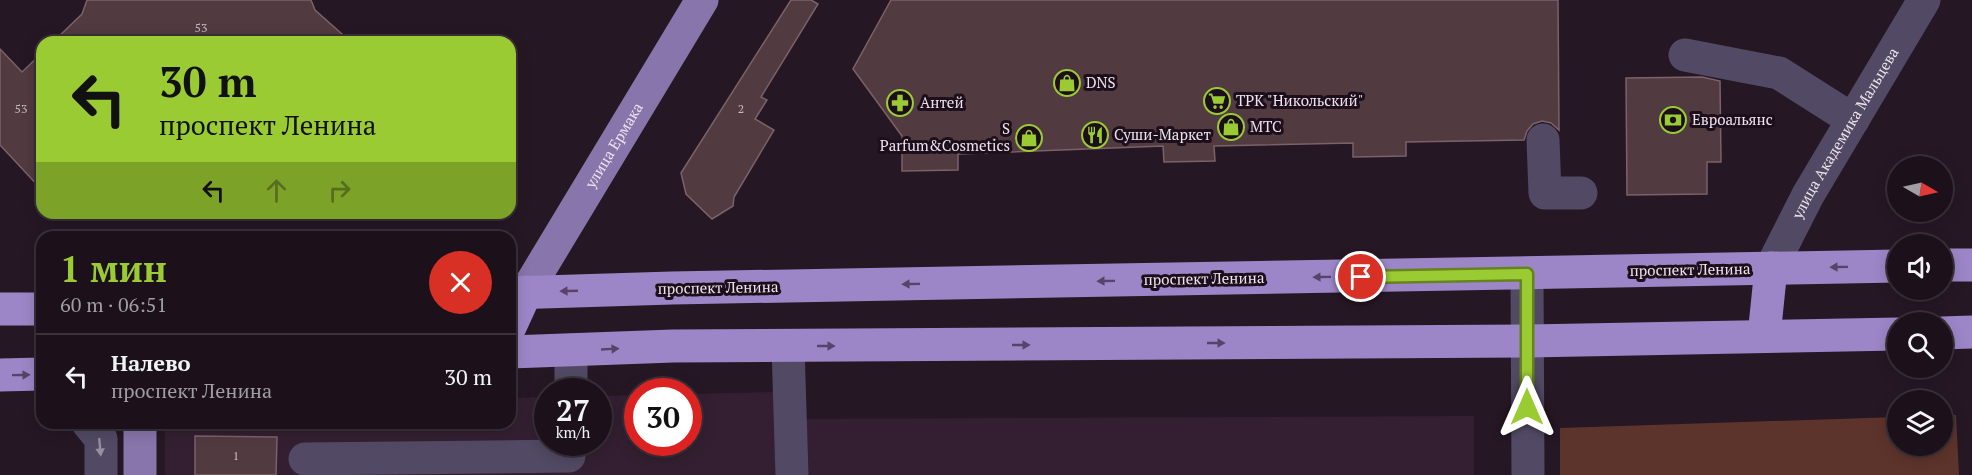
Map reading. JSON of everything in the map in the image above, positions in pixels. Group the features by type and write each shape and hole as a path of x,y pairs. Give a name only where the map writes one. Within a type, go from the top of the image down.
{"highway":[{"path":"1953,265 1972,265"},
{"name":"проспект Ленина","path":"518,293 1887,266"},
{"path":"1764,336 1771,268"},
{"path":"0,309 36,309"},
{"path":"1953,333 1972,332"},
{"path":"516,352 673,346 1528,341 1887,333"},
{"path":"0,375 36,374"}],"main road":[{"name":"улица Ермака","path":"518,293 702,0"},
{"path":"140,475 141,429"}],"street":[{"name":"улица Академика Мальцева","path":"1771,268 1808,195 1924,0"},
{"path":"1685,55 1779,74 1853,120"},
{"path":"1544,140 1545,193 1581,193"},
{"path":"1527,274 1528,475"},
{"path":"788,346 792,475"},
{"path":"571,350 571,378"},
{"path":"92,429 100,439 101,475"},
{"path":"305,459 569,458"}],"shaded area":[{"path":"777,392 777,475 165,475 165,429 516,429 516,398 534,397 534,456 612,456 612,396 624,395 624,456 702,456 702,394"},
{"path":"1953,415 1956,415 1959,475 1560,475 1560,428 1887,417 1887,456 1953,456"},
{"path":"1474,416 1474,475 788,475 788,419"}],"building":[{"path":"87,0 311,0 315,10 344,36 59,36 82,14"},
{"path":"791,0 811,0 818,4 761,97 767,100 755,119 774,130 734,197 733,206 712,219 686,194 681,173"},
{"name":"ТРК \"Никольский\"","path":"891,0 1558,0 1559,130 1551,123 1542,121 1533,124 1524,140 1406,142 1406,156 1353,157 1353,143 1214,146 1215,161 1164,162 1163,146 958,154 958,170 902,171 902,136 853,69"},
{"path":"0,49 22,72 36,59 36,184 0,145"},
{"name":"Евроальянс","path":"1702,77 1720,81 1721,162 1707,162 1707,194 1627,195 1626,78"},
{"path":"195,436 277,437 276,475 195,475"}],"place":[{"name":"DNS","path":"1067,83"},
{"name":"ТРК \"Никольский\"","path":"1217,101"},
{"name":"Антей","path":"900,103"},
{"name":"Евроальянс","path":"1673,120"},
{"name":"МТС","path":"1231,127"},
{"name":"Суши-Маркет","path":"1095,135"},
{"name":"S Parfum&Cosmetics","path":"1029,138"}],"route":[{"path":"1361,277 1527,274 1527,407"}]}
